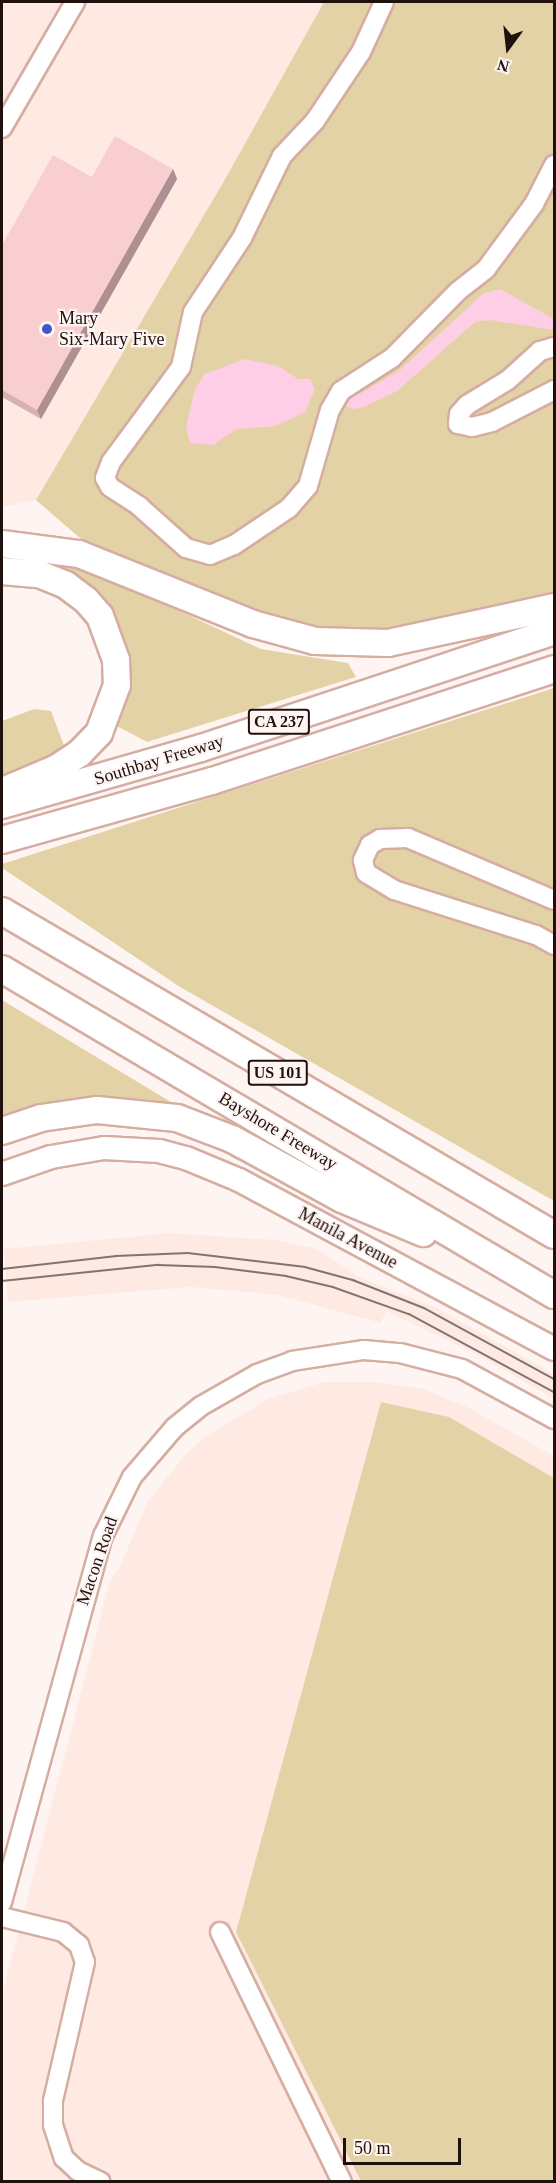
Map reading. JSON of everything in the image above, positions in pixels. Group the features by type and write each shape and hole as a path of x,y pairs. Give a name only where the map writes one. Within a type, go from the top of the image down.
{"highway":[{"path":"2,544 79,554 253,624 315,641 388,643 555,607"},
{"path":"2,571 39,574 66,585 86,600 110,636 117,660 117,686 99,733 80,753 55,769 2,791"},
{"name":"Southbay Freeway","path":"2,805 201,748 555,631"},
{"name":"Southbay Freeway","path":"3,839 212,781 555,669"},
{"name":"US 101","path":"2,910 555,1234"},
{"name":"Bayshore Freeway","path":"2,969 555,1295"},
{"path":"2,1131 41,1118 97,1110 177,1118 232,1138 342,1199 506,1267"}],"main road":[{"name":"Manila Avenue","path":"2,1174 75,1151 134,1148 186,1158 239,1180 555,1348"}],"street":[{"path":"2,128 75,2"},
{"path":"384,2 361,52 315,121 282,156 242,238 193,312 181,367 111,462 106,483 139,506 186,548 210,555 234,545 290,508 300,500 315,470 330,410 341,391 399,353 458,291 486,268 534,204 555,165"},
{"path":"555,347 540,351 508,380 467,405 459,414 458,424 472,427 492,422 555,390"},
{"path":"555,900 408,838 389,836 380,839 370,845 363,860 366,873 394,890 536,935 555,945"},
{"name":"Macon Road","path":"2,1902 103,1536 132,1477 175,1427 226,1389 257,1374 292,1361 364,1350 411,1355 462,1369 555,1419"},
{"path":"2,1917 63,1932 79,1945 85,1962 53,2101 53,2125 64,2158 78,2171 101,2181"},
{"path":"220,1932 342,2181"}],"shaded area":[{"path":"2,2 324,2 224,181 36,500 2,507"},
{"path":"324,2 554,2 554,594 424,626 342,632 280,622 124,560 81,539 36,500 224,181"},
{"path":"500,289 554,319 554,330 490,320 475,322 397,391 364,407 353,409 346,406 349,400 400,370 484,293"},
{"path":"245,359 278,366 298,379 310,379 315,389 305,412 276,426 237,429 213,445 190,443 186,427 195,389 205,374"},
{"path":"2,553 77,563 261,649 348,663 356,677 147,742 117,726 125,696 127,658 117,619 85,587 2,564"},
{"path":"554,688 554,1201 180,987 2,868 2,864"},
{"path":"34,709 51,711 66,751 2,781 2,721"},
{"path":"2,1000 199,1119 2,1120"},
{"path":"169,1233 276,1240 317,1249 359,1277 437,1308 554,1374 554,1399 478,1355 386,1311 381,1323 277,1295 191,1287 8,1302 4,1249"},
{"path":"324,1382 375,1382 424,1389 467,1407 554,1456 554,2181 2,2182 2,1995 111,1578 119,1569 148,1501 184,1456 206,1436 268,1399"},
{"path":"381,1402 449,1417 554,1478 554,2181 361,2181 236,1932"}],"building":[{"name":"Mary Six-Mary Five","path":"115,136 173,169 37,410 2,390 2,245 53,155 92,177"}],"tram line":[{"path":"2,1269 116,1256 188,1253 305,1267 353,1280 424,1308 554,1379"},
{"path":"2,1281 158,1265 215,1267 286,1276 333,1287 409,1314 554,1392"}],"place":[{"name":"Mary Six-Mary Five","path":"47,329"}]}
